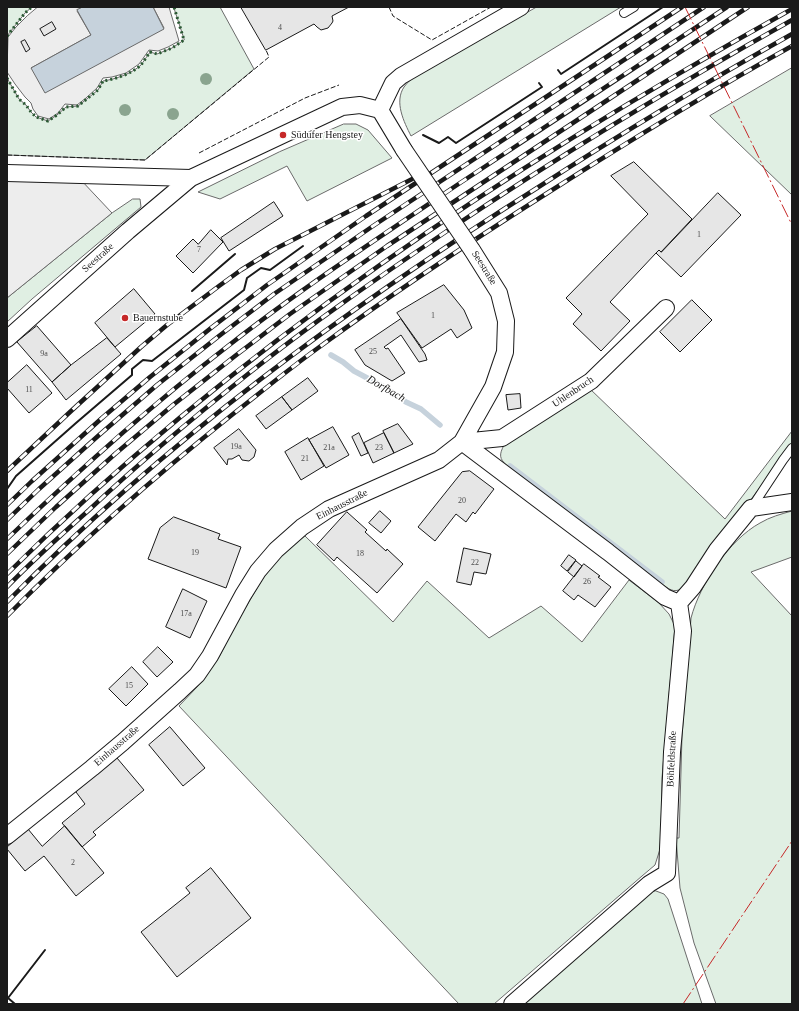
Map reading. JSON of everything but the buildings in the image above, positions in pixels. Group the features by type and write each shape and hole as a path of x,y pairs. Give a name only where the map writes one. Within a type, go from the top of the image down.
{"street":[{"path":"380,110 393,83 401,76 521,7"},
{"name":"Seestraße","path":"7,339 128,231 191,178 342,106 360,104 380,110 404,150 472,250 499,293 506,321 505,352 493,387 462,442"},
{"name":"Seestraße","path":"7,173 191,178"},
{"name":"Uhlenbruch","path":"462,442 502,438 591,381 666,308"},
{"path":"462,442 665,597 679,603 693,587 717,550 751,508 792,502"},
{"name":"Einhausstraße","path":"7,836 124,742 197,675 210,656 243,595 258,571 276,550 302,527 329,509 439,460 462,442"},
{"name":"Böhfeldstraße","path":"512,1004 649,884 667,873 672,752 683,631 679,603"}],"lane":[{"path":"624,13 634,7"},
{"path":"751,508 792,448"}],"green space":[{"path":"7,7 32,7 25,13 7,36"},
{"path":"174,7 220,7 254,69 145,160 7,155 7,78 19,99 31,112 36,117 48,121 66,107 78,106 98,90 103,81 123,76 133,71 141,65 150,52 157,54 172,48 184,40"},
{"path":"537,7 621,7 411,136 403,118 400,105 401,93 409,81 415,76"},
{"path":"792,68 792,195 710,116"},
{"path":"344,124 356,124 368,130 392,158 307,201 287,166 220,199 198,192 279,152"},
{"path":"133,199 140,199 141,207 7,322 7,298 112,213"},
{"path":"588,387 725,519 792,431 792,445 682,589 669,589 663,585 502,461 501,451 504,445"},
{"path":"792,511 792,557 751,572 792,616 792,1004 716,1004 694,943 680,888 676,838 679,838 682,736 691,618 701,591 709,577 717,564 737,540 764,521"},
{"path":"305,536 393,622 427,581 489,638 541,606 582,642 629,580 659,603 669,614 675,626 662,778 661,846 655,865 494,1004 459,1004 179,706 197,687 219,657 237,622 263,578 283,553"},
{"path":"656,891 664,894 668,899 702,1004 524,1004 650,892"}],"shaded area":[{"path":"38,7 83,7 77,11 91,35 31,68 164,28 153,7 169,7 179,41 158,51 149,50 139,64 126,73 103,78 97,88 77,105 65,104 58,113 49,119 38,116 31,103 7,72 8,37 27,16"},
{"path":"83,7 153,7 164,29 45,93 31,68 91,35 77,10"},
{"path":"7,177 80,179 112,213 7,298"}],"waterway":[{"name":"Dorfbach","path":"331,355 354,371 386,388 406,402 421,409 440,425"},
{"path":"510,466 662,582"}],"railway":[{"path":"7,505 102,418 150,377 267,285 366,216 682,7"},
{"path":"7,520 39,489 157,385 274,294 373,226 704,7"},
{"path":"7,539 88,464 171,392 284,304 460,183 727,7"},
{"path":"7,554 115,454 173,405 290,314 387,246 748,7"},
{"path":"7,574 95,491 187,412 282,336 380,265 480,197 583,131 792,9"},
{"path":"7,587 58,538 167,440 248,374 321,318 489,203 574,149 704,70 792,20"},
{"path":"7,602 67,543 130,486 194,432 327,329 466,234 568,168 663,109 792,34"},
{"path":"7,616 89,537 174,462 318,348 403,288 519,211 669,117 792,46"},
{"path":"7,471 141,347 167,325 241,270 275,249 422,174"}],"hedge":[{"path":"7,36 25,13 32,7"},
{"path":"7,78 19,99 31,112 36,117 48,121 66,107 78,106 98,90 103,81 123,76 133,71 141,65 150,52 157,54 172,48 184,40 174,7"}],"fence":[{"path":"389,7 393,16 432,40 491,7"},
{"path":"7,155 145,160 269,57 266,50"},
{"path":"199,153 305,98 339,85"}],"wall":[{"path":"558,70 561,74 663,7"},
{"path":"423,135 439,143 448,137 456,143 542,87 539,83"},
{"path":"7,489 16,476 132,375 132,369 143,360 152,361 244,290 247,278 261,268 270,270 303,246"},
{"path":"192,291 235,254"},
{"path":"15,1004 8,998 45,950"}],"power":[{"path":"685,7 792,225"},
{"path":"683,1004 792,841"}],"place":[{"name":"Südufer Hengstey","path":"283,135"},
{"name":"Bauernstube","path":"125,318"}]}
